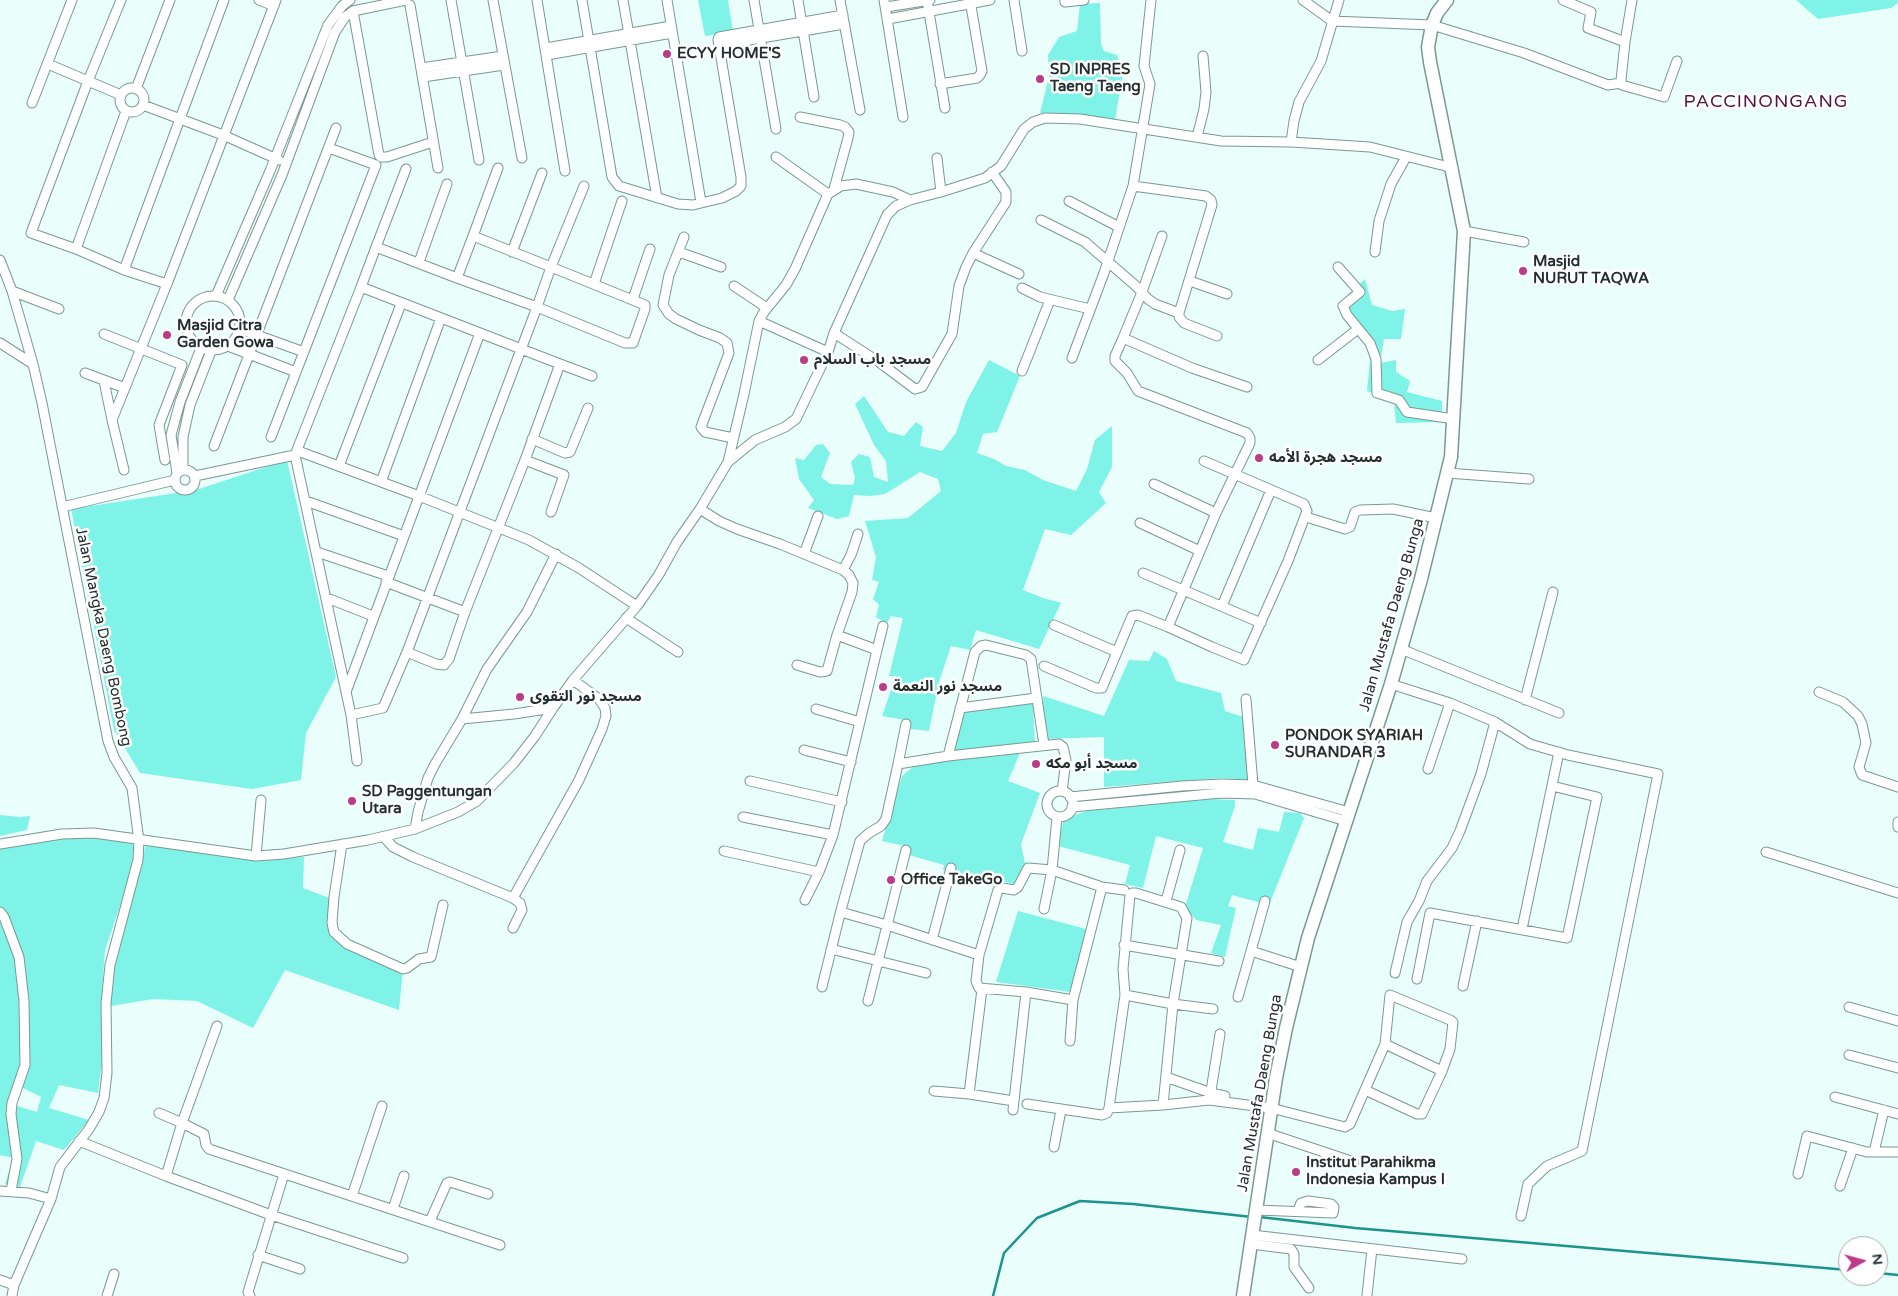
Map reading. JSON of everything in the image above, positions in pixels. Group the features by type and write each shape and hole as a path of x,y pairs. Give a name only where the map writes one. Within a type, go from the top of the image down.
{"main road":[{"path":"1432,25 1437,13 1447,0"},
{"name":"Jalan Mustafa Daeng Bunga","path":"1243,1296 1267,1133 1286,1028 1300,967 1391,684 1421,579 1451,457 1464,231 1453,168 1430,62 1428,47 1432,25"}],"street":[{"path":"32,103 72,0"},
{"path":"121,0 88,81 32,233 76,249 124,270 167,284"},
{"path":"136,89 170,0"},
{"path":"124,270 224,0"},
{"path":"112,420 167,284 275,3 259,0"},
{"path":"216,296 270,171 328,25 342,6 350,0"},
{"path":"451,0 479,160"},
{"path":"493,0 522,158"},
{"path":"538,0 565,171"},
{"path":"582,0 612,177 619,186 678,204 693,204 722,198 736,191 741,186 720,41 844,20"},
{"path":"623,0 657,198"},
{"path":"667,0 702,202"},
{"path":"754,0 776,129"},
{"path":"798,0 814,96"},
{"path":"840,0 860,110"},
{"path":"904,117 885,3 928,0 928,11 945,108"},
{"path":"888,19 970,2 990,0"},
{"path":"1014,0 1022,51"},
{"path":"1065,0 1065,2 1084,0"},
{"path":"1072,358 1108,262 1133,186 1150,84 1144,66 1151,0"},
{"path":"1303,0 1332,21 1432,25 1524,54 1608,85 1622,83 1622,85 1664,97 1677,61"},
{"path":"1291,142 1294,121 1300,102 1321,61 1339,0"},
{"path":"1563,0 1591,12 1588,28 1625,42"},
{"path":"1622,83 1625,42 1632,0"},
{"path":"228,300 282,175 335,32 345,17 353,11 408,2 438,168"},
{"path":"940,84 976,78 982,71 970,2"},
{"path":"353,11 379,154 381,157 387,157 433,142"},
{"path":"328,25 335,32"},
{"path":"546,52 672,30"},
{"path":"1197,137 1206,92 1203,56"},
{"path":"422,73 504,61"},
{"path":"48,64 121,95"},
{"path":"128,89 136,89 143,98 142,105 134,112 126,111 121,105 121,95 128,89"},
{"path":"142,105 224,135 286,163"},
{"path":"76,249 126,111"},
{"path":"0,844 76,833 110,835 139,841 256,856 284,854 384,837 416,829 458,812 477,800 514,763 536,736 573,680 637,606 658,576 677,542 700,509 728,462 759,320 786,285 795,269 831,192 848,138 848,132 845,127 800,117"},
{"path":"728,462 755,440 785,427 796,419 828,352 834,333 887,215 896,206 910,200 985,178 1001,166 1024,129 1039,119 1080,119 1221,140 1370,147 1453,168"},
{"path":"214,446 336,128"},
{"path":"271,437 376,165 329,148"},
{"path":"776,157 831,192"},
{"path":"1375,252 1382,211 1391,184 1406,157"},
{"path":"936,158 941,192"},
{"path":"456,278 498,168"},
{"path":"357,761 346,692 297,453 406,169"},
{"path":"270,171 282,175"},
{"path":"512,252 542,172"},
{"path":"834,333 879,362 916,390 920,389 952,334 959,286 972,253 1007,199 1006,192 992,172"},
{"path":"419,262 447,184"},
{"path":"831,192 846,184 856,184 893,192 910,200"},
{"path":"350,716 383,708 407,652 551,267 584,186"},
{"path":"1133,186 1206,196 1211,200 1212,205 1179,317 1184,323 1218,336"},
{"path":"594,284 622,201"},
{"path":"1069,201 1119,227"},
{"path":"1041,220 1085,242 1155,304 1179,313"},
{"path":"1464,231 1524,242"},
{"path":"376,247 631,344 633,343 645,309 643,303 473,236"},
{"path":"1162,236 1142,292 1114,356 1115,361 1127,373 1138,391 1248,435 1250,443 1216,513 1168,627"},
{"path":"684,238 670,275 663,305 669,314 676,319 720,338 727,343 729,354 701,428 705,432 733,438"},
{"path":"633,299 650,249"},
{"path":"679,252 721,267"},
{"path":"972,253 1019,274"},
{"name":"Jalan Mangka Daeng Bombong","path":"0,260 12,291 33,364 108,741 114,757 132,788 139,841 138,860 110,965 106,1003 107,1073 104,1098 94,1120 60,1167 51,1199 14,1285 12,1296"},
{"path":"1338,267 1360,292 1343,306 1347,315 1370,343 1376,359 1377,393 1399,400 1407,412 1454,419"},
{"path":"1190,281 1227,294"},
{"path":"734,286 767,308"},
{"path":"361,287 592,376"},
{"path":"1022,288 1050,300 1090,309"},
{"path":"12,291 59,309"},
{"path":"216,296 228,300 236,308 240,318 240,329 236,339 228,346 211,351 201,348 190,337 187,328 187,318 190,309 197,302 205,297 216,296"},
{"path":"1022,371 1050,300"},
{"path":"339,466 401,304"},
{"path":"381,482 442,318"},
{"path":"759,320 828,352"},
{"path":"240,329 304,352"},
{"path":"1318,360 1358,329"},
{"path":"346,692 480,333"},
{"path":"104,334 182,364 159,425 166,460"},
{"path":"1123,338 1192,368 1247,388"},
{"path":"0,343 33,364"},
{"path":"228,346 296,372"},
{"path":"178,474 171,435 180,402 201,348"},
{"path":"62,508 178,474 190,471 195,476 195,483 190,488 184,490 178,487 178,474 190,405 211,351"},
{"path":"407,652 436,664 444,665 449,659 465,612 500,527 560,364"},
{"path":"85,373 125,388"},
{"path":"104,380 124,470"},
{"path":"180,402 190,405"},
{"path":"532,440 565,453 570,452 588,408"},
{"path":"195,476 297,453 339,466 500,527 556,554 637,606"},
{"path":"525,460 564,474 551,512"},
{"path":"1044,666 1099,689 1104,685 1130,618 1134,615 1168,627 1244,660 1307,511 1304,504 1204,461"},
{"path":"1447,473 1529,479"},
{"path":"1154,484 1216,513"},
{"path":"1222,606 1271,490"},
{"path":"306,501 404,536"},
{"path":"700,509 719,521 737,529 843,570 851,578 853,588 836,635 827,671 820,672 797,665"},
{"path":"1306,517 1345,529 1350,527 1355,512 1360,510 1393,509 1436,518"},
{"path":"804,554 818,516"},
{"path":"1140,523 1200,551"},
{"path":"843,570 851,555 858,534"},
{"path":"317,552 465,612"},
{"path":"416,829 418,812 428,778 444,747 462,719 493,658 527,612 556,554"},
{"path":"1143,573 1261,623"},
{"path":"1526,700 1553,592"},
{"path":"327,598 373,616"},
{"path":"626,618 678,652"},
{"path":"1054,625 1116,652"},
{"path":"804,900 819,872 842,802 883,626"},
{"path":"836,635 877,650"},
{"path":"948,756 975,652 980,646 1029,657 1032,661 1044,745"},
{"path":"1401,650 1491,684 1559,713"},
{"path":"513,898 579,780 606,716 605,708 599,699 573,680"},
{"path":"1391,684 1450,703 1494,722 1530,744 1658,774 1582,1151 1547,1166 1528,1184 1521,1216"},
{"path":"1819,692 1843,702 1858,716 1862,724 1866,743 1859,767 1860,774 1898,786"},
{"path":"960,708 1036,698"},
{"path":"1246,699 1253,785"},
{"path":"1428,769 1450,703"},
{"path":"462,719 553,708"},
{"path":"816,709 860,722"},
{"path":"1394,972 1408,922 1427,881 1452,848 1460,831 1481,774 1494,722"},
{"path":"822,987 860,841 869,833 882,826 886,819 906,724"},
{"path":"898,764 948,756 1059,744 1063,747 1066,760 1062,792 1050,795 1047,805 1049,811 1058,817"},
{"path":"804,750 851,762"},
{"path":"1522,929 1559,752"},
{"path":"750,781 842,802"},
{"path":"1070,797 1182,786 1253,785 1325,804 1347,816"},
{"path":"1417,978 1430,913 1567,938 1597,798 1552,786"},
{"path":"1058,817 1068,814 1072,807 1067,793 1060,791"},
{"path":"1072,807 1204,794 1255,794 1322,814 1347,816"},
{"path":"256,856 261,800"},
{"path":"1322,814 1325,804"},
{"path":"743,817 832,835"},
{"path":"1044,909 1052,870 1058,817"},
{"path":"1898,822 1898,827"},
{"path":"384,837 393,847 413,857 513,898 520,903 522,910 513,928"},
{"path":"342,844 332,923 334,932 347,944 407,968 419,959 431,957 443,905"},
{"path":"724,850 819,872"},
{"path":"868,1001 906,850"},
{"path":"1166,901 1180,850"},
{"path":"1766,852 1898,893"},
{"path":"932,940 951,868"},
{"path":"1073,1000 1026,992 978,988 976,983 979,955 998,889 1014,890 1018,888 1028,868 1052,870 1102,887 1124,890"},
{"path":"1070,1041 1073,1000 1102,887"},
{"path":"1027,1104 1102,1115 1107,1113 1124,995 1124,945 1132,893 1181,906 1186,912 1187,918 1162,1105"},
{"path":"1238,997 1265,901"},
{"path":"841,910 844,913 886,924 979,955"},
{"path":"0,912 7,924 18,957 24,1001 25,1065 12,1103 11,1114 17,1159 11,1191"},
{"path":"1463,986 1476,921"},
{"path":"1124,945 1219,961"},
{"path":"831,949 926,974"},
{"path":"1251,951 1300,967"},
{"path":"969,1094 982,989"},
{"path":"934,1092 969,1094 1013,1106 1026,992"},
{"path":"1124,995 1213,1009"},
{"path":"1166,1077 1210,1096 1272,1108 1345,1127 1350,1124 1385,1044 1390,995 1450,1020 1454,1026 1450,1049 1442,1071 1420,1114 1365,1090"},
{"path":"1849,1007 1898,1021"},
{"path":"166,1176 182,1123 217,1026"},
{"path":"1210,1096 1220,1034"},
{"path":"1385,1044 1442,1071"},
{"path":"1849,1055 1898,1068"},
{"path":"1109,1108 1162,1105 1210,1096"},
{"path":"1836,1097 1898,1114"},
{"path":"352,1196 382,1106"},
{"path":"1054,1147 1061,1110"},
{"path":"1874,1152 1884,1110"},
{"path":"159,1113 204,1134 206,1146 209,1150 500,1245"},
{"path":"1267,1133 1354,1162"},
{"path":"1798,1174 1807,1136 1874,1152 1898,1152"},
{"path":"79,1141 271,1215 403,1258"},
{"path":"1840,1186 1853,1148"},
{"path":"250,1296 248,1292 258,1255 284,1174"},
{"path":"393,1209 404,1176"},
{"path":"430,1222 447,1183 450,1182 488,1194"},
{"path":"0,1191 29,1193 51,1199"},
{"path":"1256,1211 1298,1211"},
{"path":"1252,1237 1462,1259"},
{"path":"1252,1237 1291,1249 1294,1254 1294,1267 1309,1288"},
{"path":"1367,1295 1372,1249"},
{"path":"258,1255 300,1269"},
{"path":"107,1296 114,1274"},
{"path":"0,1280 14,1285"}],"shaded area":[{"path":"698,0 728,0 733,32 705,36"},
{"path":"1796,0 1898,0 1898,3 1891,8 1818,19"},
{"path":"1100,3 1101,44 1104,51 1117,55 1123,72 1115,120 1057,113 1040,113 1049,77 1048,55 1059,37 1077,31 1080,4"},
{"path":"1365,279 1372,305 1392,311 1405,309 1401,339 1384,339 1380,363 1396,360 1396,372 1410,381 1407,392 1442,401 1442,422 1396,423 1394,402 1367,391 1370,360 1367,347 1349,326 1340,310 1340,302"},
{"path":"989,360 1020,376 997,432 983,434 977,453 1006,466 1025,470 1043,480 1076,491 1087,469 1095,440 1112,426 1112,467 1099,492 1106,503 1071,535 1045,529 1023,590 1061,603 1039,649 976,630 970,650 951,646 939,682 929,731 911,729 911,721 882,716 896,676 889,676 903,618 891,616 887,623 876,617 879,605 873,599 879,582 872,580 876,557 865,521 908,518 941,491 938,479 920,472 885,494 870,496 854,495 849,516 837,519 808,508 814,500 799,479 795,458 804,460 816,445 823,444 830,453 821,477 830,484 853,485 855,478 851,462 859,454 870,457 874,477 888,482 886,461 874,445 855,404 864,396 888,432 904,436 916,422 923,427 920,446 942,451 956,433 966,402"},
{"path":"287,460 336,677 306,733 301,780 252,789 140,773 114,730 71,509 196,490"},
{"path":"1154,651 1167,659 1176,681 1221,693 1225,711 1243,717 1251,780 1221,778 1104,787 1104,737 1044,739 1043,696 1104,716 1129,660 1149,661"},
{"path":"1033,702 1035,742 954,751 964,712"},
{"path":"1020,753 1008,781 1040,793 1021,844 1025,863 1013,884 977,874 974,884 943,870 944,865 909,855 910,847 882,841 902,776 913,767 948,760"},
{"path":"1212,799 1235,800 1235,806 1223,842 1253,850 1258,828 1279,832 1284,812 1300,813 1304,818 1269,905 1232,895 1228,906 1236,908 1225,957 1211,953 1221,925 1196,920 1185,907 1203,848 1156,836 1143,888 1125,884 1130,865 1058,846 1064,819 1086,811"},
{"path":"0,815 30,816 27,830 0,836"},
{"path":"65,836 99,836 133,843 135,851 128,883 105,950 101,1004 102,1062 98,1093 59,1085 49,1108 89,1120 64,1150 36,1141 20,1187 5,1184 13,1158 0,1155 0,846","holes":["21,1087 41,1097 37,1112 14,1105"]},
{"path":"146,844 261,861 304,857 303,888 337,901 336,938 403,969 399,1010 285,970 253,1028 197,1001 153,999 111,1006 116,959"},
{"path":"1018,911 1086,929 1071,992 996,982"}],"waterway":[{"path":"993,1296 1004,1253 1037,1218 1080,1201 1133,1204 1252,1217"},
{"path":"1260,1217 1355,1228 1838,1269"},
{"path":"1888,1274 1898,1275"}],"place":[{"name":"ECYY HOME'S","path":"667,54"},
{"name":"SD INPRES Taeng Taeng","path":"1040,79"},
{"name":"Masjid NURUT TAQWA","path":"1523,271"},
{"name":"Masjid Citra Garden Gowa","path":"167,335"},
{"name":"مسجد باب السلام","path":"804,360"},
{"name":"مسجد هجرة الأمه","path":"1259,458"},
{"name":"مسجد نور النعمة","path":"883,687"},
{"name":"مسجد نور التقوى","path":"520,697"},
{"name":"PONDOK SYARIAH SURANDAR 3","path":"1275,745"},
{"name":"مسجد أبو مكه","path":"1036,764"},
{"name":"SD Paggentungan Utara","path":"352,801"},
{"name":"Office TakeGo","path":"891,880"},
{"name":"Institut Parahikma Indonesia Kampus I","path":"1296,1172"}],"district":[{"name":"PACCINONGANG","path":"1766,102"}]}
